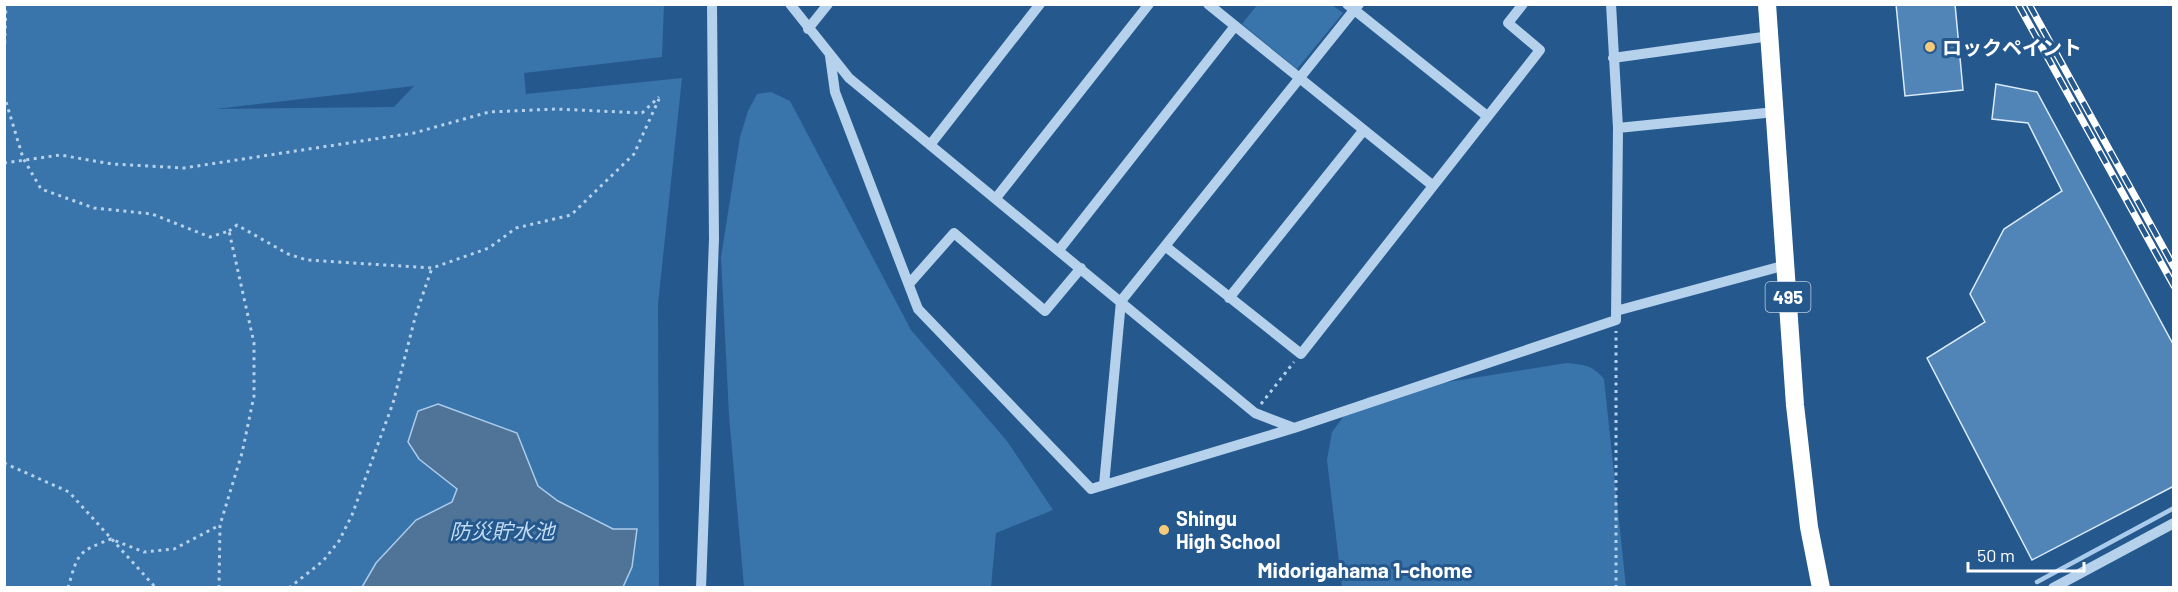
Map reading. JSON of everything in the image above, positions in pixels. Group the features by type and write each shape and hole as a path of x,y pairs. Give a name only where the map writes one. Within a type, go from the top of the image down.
{"highway":[{"name":"495","path":"1767,4 1796,416 1809,527 1821,588"}],"street":[{"path":"701,588 714,238 712,4"},
{"path":"790,4 849,78 1255,413 1294,428"},
{"path":"808,29 828,4"},
{"path":"930,145 1040,4"},
{"path":"996,198 1149,4"},
{"path":"1208,4 1432,185"},
{"path":"1165,246 1301,354 1540,50 1508,23 1523,4"},
{"path":"1611,4 1618,128 1616,315"},
{"path":"1104,485 1121,301 1354,6 1487,116"},
{"path":"1059,250 1235,26"},
{"path":"1613,58 1770,36"},
{"path":"830,56 835,93 918,309 1091,489 1294,428 1616,315 1786,265"},
{"path":"1618,128 1775,112"},
{"path":"1229,298 1363,131"},
{"path":"909,284 954,233 1045,310 1081,268"},
{"path":"2053,588 2174,523"}],"path":[{"path":"4,66 6,4"},
{"path":"4,95 23,158 41,189 94,208 152,214 210,237 229,231 237,225 288,254 307,260 432,268 489,248 516,228 571,214 634,154 660,97 642,113 556,109 489,112 414,133 184,168 112,164 60,155 23,158 4,163"},
{"path":"219,588 220,525 242,453 254,396 254,343 229,231"},
{"path":"290,588 323,561 339,541 352,515 393,404 416,314 432,268"},
{"path":"1616,315 1616,588"},
{"path":"1255,413 1301,354"},
{"path":"4,464 69,492 156,588"},
{"path":"68,588 76,561 84,549 111,539 144,552 174,549 220,525"}],"shaded area":[{"path":"4,5 664,5 662,57 524,73 526,94 682,78 658,304 659,587 623,587 632,567 636,529 613,529 558,501 538,486 517,433 419,459 457,489 452,502 416,520 376,563 362,587 5,587","holes":["414,86 394,107 216,109"]},
{"path":"1257,5 1332,5 1343,13 1297,69 1242,24"},
{"path":"771,92 790,101 911,330 1007,441 1053,510 996,533 991,587 744,587 729,415 721,257 740,137 748,111 757,94"},
{"path":"1567,363 1588,366 1604,379 1626,587 1342,587 1327,460 1332,432 1349,409 1368,397 1398,390"}],"water":[{"name":"防災貯水池","path":"438,404 517,433 538,486 558,501 613,529 637,529 632,567 623,587 362,587 376,563 416,520 452,502 457,489 419,459 408,442 418,411"}],"building":[{"name":"ロックペイント","path":"1896,4 1955,4 1963,90 1905,96"},
{"path":"1996,84 2037,92 2174,346 2174,486 2032,560 1927,358 1985,322 1970,294 2004,229 2062,191 2028,123 1992,119"}],"waterway":[{"path":"2037,582 2174,508"}],"railway":[{"path":"2018,4 2174,286"},
{"path":"2029,4 2174,267"}],"place":[{"name":"ロックペイント","path":"1930,47"},
{"name":"Shingu High School","path":"1164,530"}],"district":[{"name":"Midorigahama 1-chome","path":"1365,569"}]}
